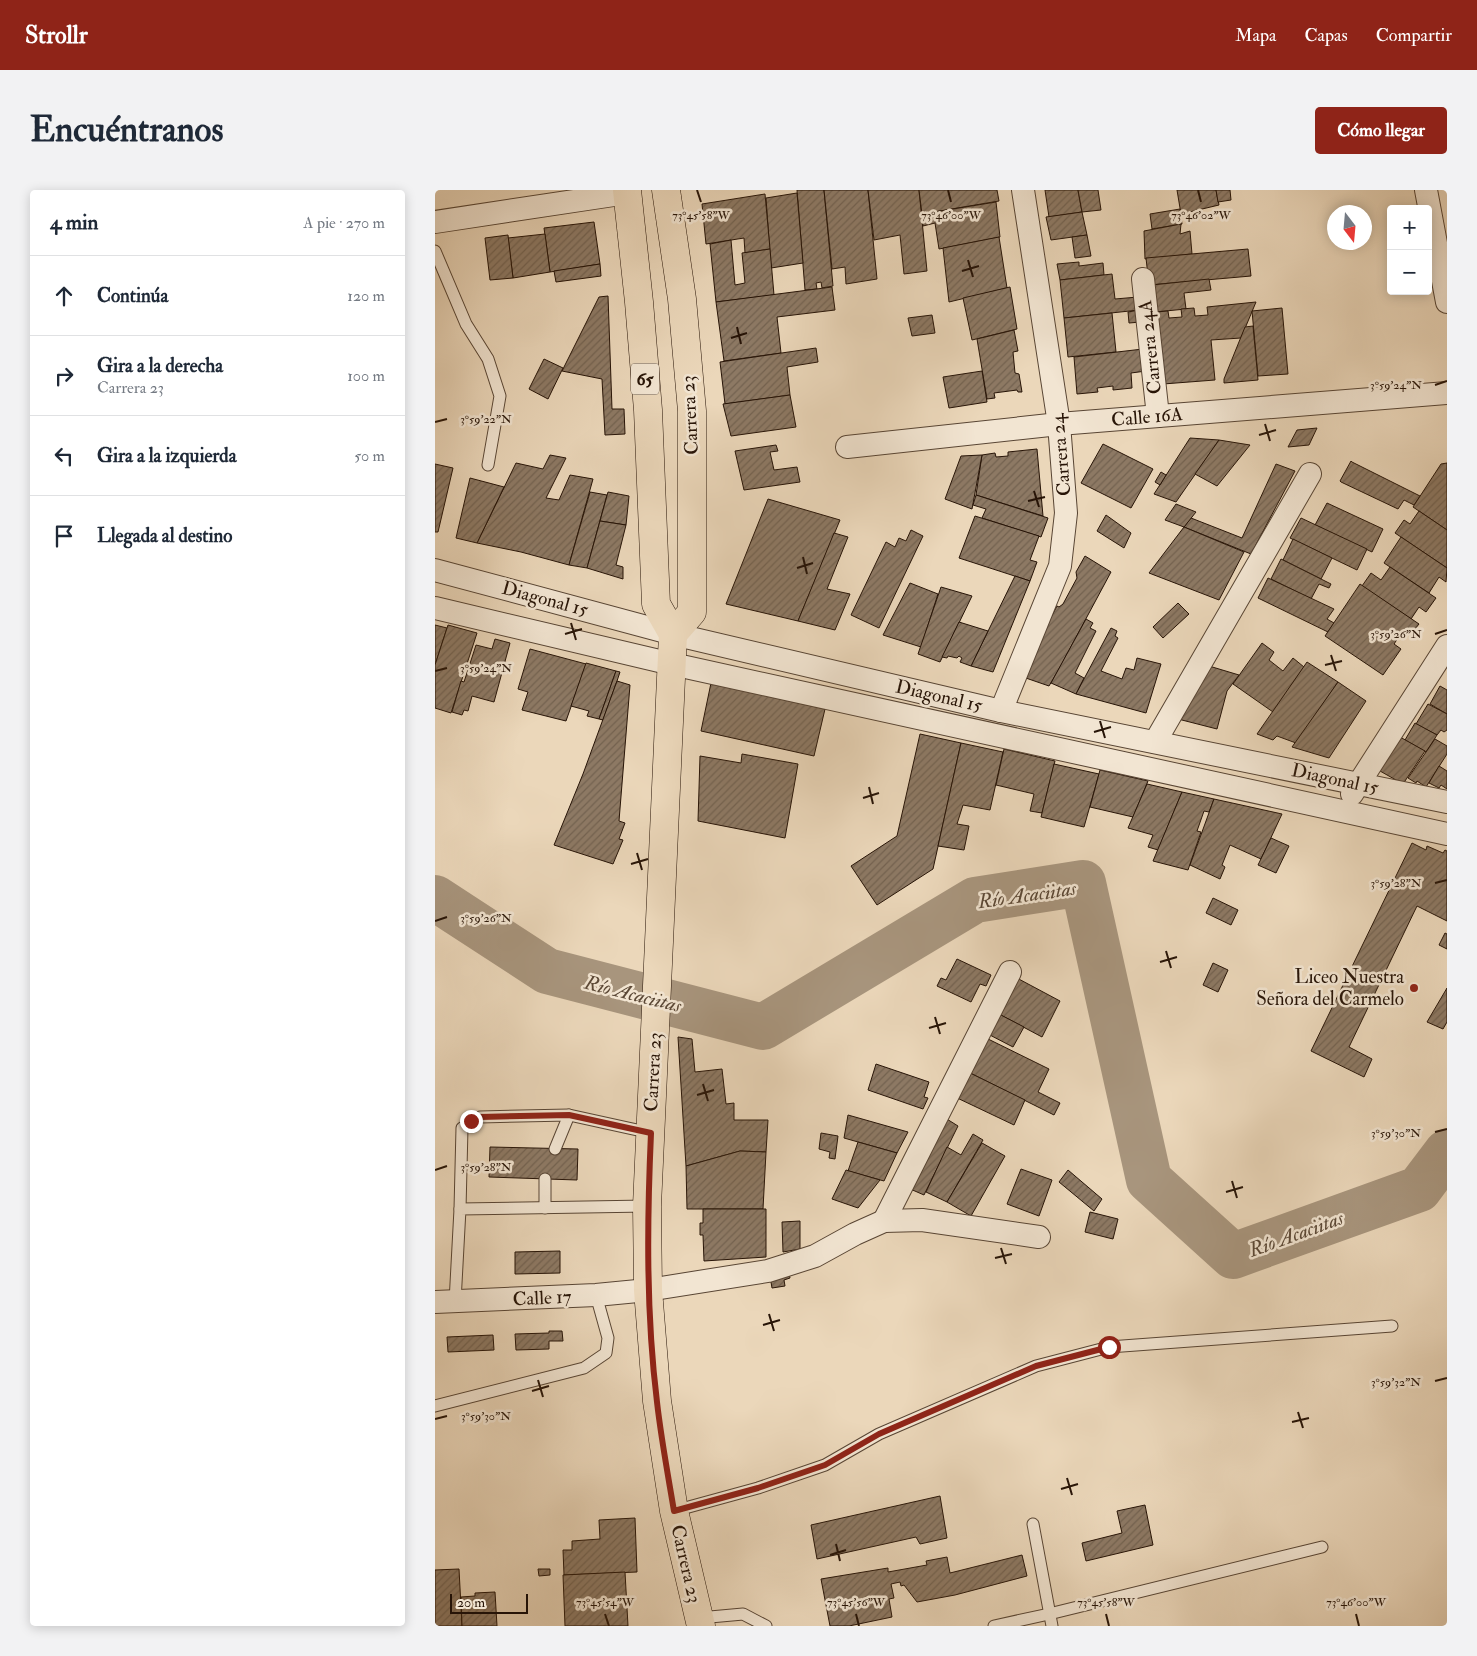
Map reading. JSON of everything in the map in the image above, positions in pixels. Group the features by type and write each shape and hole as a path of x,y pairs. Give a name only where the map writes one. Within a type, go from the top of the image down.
{"main road":[{"name":"Carrera 23","path":"666,190 682,299 692,411 692,612 673,634 647,1206 649,1290 657,1401 674,1511 700,1622"},
{"name":"65","path":"627,192 639,302 647,410 656,604 673,634"}],"street":[{"name":"Carrera 24","path":"1001,711 1061,566 1066,512 1059,424 1023,190"},
{"path":"1426,190 1447,302"},
{"path":"435,222 627,192"},
{"name":"Carrera 24A","path":"1143,279 1158,416"},
{"name":"Calle 16A","path":"847,447 1059,424 1447,393"},
{"path":"1155,742 1310,474"},
{"name":"Diagonal 15","path":"435,570 673,634 1001,711 1447,802"},
{"path":"442,610 458,576"},
{"name":"Diagonal 15","path":"442,610 672,664 1447,834"},
{"path":"1343,810 1447,646"},
{"path":"1010,972 884,1221 922,1220 1039,1237"},
{"name":"Calle 17","path":"445,1302 596,1295 649,1290 768,1271 815,1256 855,1234 884,1221"}],"lane":[{"path":"435,250 466,324 488,359 499,396 488,465"},
{"path":"555,1149 569,1115"},
{"path":"445,1302 460,1209 462,1128 480,1117 569,1115 651,1127"},
{"path":"545,1179 545,1208"},
{"path":"460,1209 647,1206"},
{"path":"435,1406 584,1368 606,1353 608,1338 596,1295"},
{"path":"674,1511 758,1488 825,1465 879,1434 1045,1363 1109,1347 1392,1326"},
{"path":"1033,1524 1051,1620"},
{"path":"994,1626 1051,1620 1322,1547"},
{"path":"700,1622 743,1614 766,1626"}],"building":[{"path":"797,190 824,190 833,286 822,288 821,282 816,283 817,289 805,290"},
{"path":"824,190 868,190 877,279 846,284 845,267 832,269"},
{"path":"868,190 919,190 927,271 904,274 900,235 874,240"},
{"path":"919,190 997,190 999,201 922,214"},
{"path":"1045,190 1078,190 1082,212 1049,217"},
{"path":"1078,190 1098,190 1101,210 1082,212"},
{"path":"1177,190 1216,190 1219,205 1181,214"},
{"path":"1216,190 1230,190 1231,200 1218,202"},
{"path":"797,193 803,263 771,268 766,198"},
{"path":"765,194 770,249 745,253 744,238 706,244 702,204"},
{"path":"996,202 1000,237 939,249 935,223 923,226 922,214"},
{"path":"1180,209 1182,224 1152,229 1150,214"},
{"path":"1082,212 1087,235 1051,240 1046,217"},
{"path":"594,222 600,264 550,272 544,228"},
{"path":"1181,224 1180,234 1190,231 1192,254 1145,259 1144,231"},
{"path":"545,234 550,272 513,278 508,238"},
{"path":"508,235 513,278 490,280 485,238"},
{"path":"1087,235 1091,256 1075,258 1072,237"},
{"path":"999,237 1007,288 949,302 943,248"},
{"path":"731,240 735,285 745,283 742,253 770,249 774,295 716,302 710,244"},
{"path":"1248,249 1251,276 1149,285 1146,258"},
{"path":"1079,262 1079,266 1103,263 1104,275 1060,280 1057,264"},
{"path":"600,264 601,276 556,282 554,271"},
{"path":"1112,274 1115,299 1138,297 1139,310 1064,318 1060,280"},
{"path":"1209,279 1211,290 1184,293 1186,309 1155,312 1152,285"},
{"path":"832,287 835,310 777,317 781,353 724,361 716,302"},
{"path":"1010,287 1017,329 972,340 963,298"},
{"path":"608,296 612,409 624,409 625,434 605,435 602,379 562,371 599,297"},
{"path":"1256,302 1241,338 1211,340 1215,380 1163,384 1155,312 1168,311 1169,318 1182,317 1181,309 1194,308 1195,316 1208,315 1207,307"},
{"path":"1282,308 1288,374 1258,376 1252,311"},
{"path":"1139,310 1141,322 1129,323 1128,312"},
{"path":"1112,313 1116,352 1068,357 1064,318"},
{"path":"932,315 935,333 912,336 908,318"},
{"path":"1253,326 1258,380 1224,383 1245,327"},
{"path":"1014,330 1018,351 1013,352 1015,373 1019,374 1022,392 1017,390 994,393 995,398 987,399 977,339"},
{"path":"816,348 818,362 787,367 790,395 725,404 720,362"},
{"path":"1143,349 1146,371 1131,373 1132,388 1113,390 1113,386 1097,388 1098,392 1077,394 1074,357"},
{"path":"544,359 563,368 548,399 529,389"},
{"path":"982,371 987,402 949,408 943,377"},
{"path":"790,395 796,427 731,436 723,404"},
{"path":"1317,428 1309,445 1288,447 1297,430"},
{"path":"1190,438 1219,440 1176,502 1154,494"},
{"path":"1219,440 1250,445 1217,486 1195,474"},
{"path":"1103,444 1153,469 1131,508 1081,483"},
{"path":"776,445 778,451 770,452 774,470 797,467 800,482 744,490 735,451"},
{"path":"1037,449 1043,516 976,495 982,455 995,453 996,457 1008,456 1008,452"},
{"path":"550,455 566,458 546,498 559,500 570,475 593,479 569,565 477,543 516,463 543,469"},
{"path":"982,455 972,509 945,499 961,456"},
{"path":"1351,461 1420,496 1414,505 1404,500 1398,509 1341,482"},
{"path":"1447,463 1447,530 1413,507 1441,464"},
{"path":"435,464 453,468 438,532 435,532"},
{"path":"1276,464 1295,471 1251,554 1184,527 1191,518 1242,538"},
{"path":"1161,472 1166,475 1160,485 1155,482"},
{"path":"470,478 504,487 477,543 456,538"},
{"path":"590,492 607,495 587,568 569,565"},
{"path":"608,492 629,496 626,525 600,521"},
{"path":"976,495 1048,518 1041,537 982,518 986,509 973,505"},
{"path":"768,499 840,520 798,621 726,604"},
{"path":"1327,503 1383,529 1372,552 1315,525"},
{"path":"1176,504 1196,512 1184,527 1165,520"},
{"path":"1419,511 1447,530 1447,568 1395,533 1404,520 1410,524"},
{"path":"1106,515 1131,533 1124,548 1097,531"},
{"path":"975,516 1039,536 1030,560 1037,562 1030,581 959,558"},
{"path":"1301,518 1367,549 1357,570 1290,538"},
{"path":"600,521 626,525 616,565 623,567 623,579 587,568"},
{"path":"1184,527 1244,552 1219,600 1149,573"},
{"path":"911,530 923,536 879,628 851,615 886,542 895,547 899,538 906,541"},
{"path":"834,533 848,537 827,589 850,594 835,630 798,621"},
{"path":"1401,537 1447,568 1446,582 1439,577 1429,593 1384,563"},
{"path":"1293,539 1332,558 1321,579 1283,560"},
{"path":"1085,556 1111,572 1059,669 1049,686 1020,676 1057,606 1059,607 1063,604 1077,578 1076,572"},
{"path":"1281,559 1331,584 1329,588 1319,584 1311,599 1271,579"},
{"path":"1390,567 1436,598 1426,612 1419,607 1411,619 1362,586 1371,573 1381,580"},
{"path":"1015,576 1030,581 993,672 971,666"},
{"path":"1268,578 1334,609 1327,619 1334,623 1328,632 1258,598"},
{"path":"910,583 938,594 921,647 883,635"},
{"path":"1360,584 1419,624 1411,634 1404,629 1394,644 1401,649 1383,675 1325,636"},
{"path":"941,587 972,596 940,662 918,654"},
{"path":"1178,603 1189,614 1163,638 1153,627"},
{"path":"1086,619 1093,623 1090,628 1096,631 1075,673 1084,678 1076,694 1051,683"},
{"path":"959,622 988,631 971,666 960,662 962,658 959,656 957,658 942,657"},
{"path":"435,625 447,628 435,665"},
{"path":"448,625 477,633 451,713 435,708 435,665"},
{"path":"1111,628 1117,631 1115,636 1118,638 1101,671 1122,679 1126,668 1134,670 1137,658 1161,664 1146,713 1076,694"},
{"path":"495,639 510,643 494,702 472,696 468,711 464,710 462,715 452,712 461,681 464,682 476,645 492,649"},
{"path":"1262,643 1274,652 1269,660 1283,671 1293,658 1304,667 1273,712 1233,684"},
{"path":"530,649 586,664 566,721 522,710 528,692 518,689"},
{"path":"1307,662 1338,682 1296,743 1277,736 1273,740 1257,734"},
{"path":"586,663 616,671 599,719 587,716 589,711 571,706"},
{"path":"1209,666 1239,675 1227,691 1217,729 1178,719"},
{"path":"616,671 620,672 617,681 603,720 599,719"},
{"path":"617,681 630,685 619,821 625,823 619,839 623,840 613,864 554,845 583,774"},
{"path":"1338,682 1366,701 1329,758 1292,747"},
{"path":"711,683 825,709 814,756 701,731"},
{"path":"1440,686 1447,690 1447,714 1430,704"},
{"path":"1428,704 1447,714 1447,730 1444,732 1441,730 1437,735 1416,724"},
{"path":"1415,723 1437,735 1426,752 1405,740"},
{"path":"920,734 961,743 933,869 877,905 851,866 897,836"},
{"path":"1400,737 1425,751 1403,784 1380,771"},
{"path":"1435,739 1447,746 1447,754 1426,787 1408,778"},
{"path":"961,743 1003,752 990,810 963,805 957,824 969,826 964,850 938,846"},
{"path":"1004,749 1055,761 1042,813 1030,811 1034,794 996,785"},
{"path":"742,754 798,764 785,838 698,821 700,756 741,763"},
{"path":"1054,764 1099,774 1084,827 1041,817"},
{"path":"1439,766 1447,771 1447,789 1441,785 1439,788 1429,783"},
{"path":"1100,770 1148,781 1133,817 1090,807"},
{"path":"1147,784 1182,792 1158,850 1148,847 1153,835 1128,828"},
{"path":"1182,792 1214,799 1209,812 1204,811 1197,831 1201,832 1188,870 1153,861"},
{"path":"1214,799 1282,814 1261,859 1230,845 1222,865 1225,867 1220,879 1190,865"},
{"path":"1271,838 1289,846 1276,873 1258,865"},
{"path":"1412,843 1426,850 1427,846 1443,853 1445,850 1447,851 1447,921 1417,906 1349,1047 1372,1059 1364,1077 1311,1051"},
{"path":"1213,898 1238,910 1231,925 1206,913"},
{"path":"1445,933 1447,934 1447,949 1439,945"},
{"path":"957,959 991,975 986,986 980,984 971,1002 937,986 941,978 946,980"},
{"path":"1213,963 1228,970 1218,992 1203,985"},
{"path":"1015,977 1060,1001 1042,1037 997,1013"},
{"path":"1447,988 1447,1022 1443,1029 1427,1022"},
{"path":"997,1013 1024,1027 1013,1047 986,1033"},
{"path":"678,1037 692,1039 695,1072 722,1069 726,1104 734,1103 734,1120 768,1120 766,1152 740,1151 686,1166"},
{"path":"984,1037 1049,1069 1038,1092 1060,1103 1054,1115 966,1071"},
{"path":"876,1064 929,1082 924,1097 928,1098 923,1109 868,1090"},
{"path":"966,1071 1025,1100 1014,1125 953,1096"},
{"path":"848,1115 908,1132 897,1153 844,1138"},
{"path":"942,1116 958,1126 924,1195 908,1188"},
{"path":"821,1133 838,1136 835,1159 829,1158 830,1152 819,1149"},
{"path":"973,1134 983,1140 947,1202 926,1192 947,1147 961,1155"},
{"path":"858,1142 897,1153 884,1181 848,1171"},
{"path":"982,1143 1005,1156 971,1216 947,1202"},
{"path":"490,1147 578,1149 577,1180 489,1177"},
{"path":"740,1151 766,1152 763,1209 687,1209 686,1166"},
{"path":"1021,1169 1052,1180 1039,1216 1007,1204"},
{"path":"846,1170 880,1180 858,1208 832,1199"},
{"path":"1068,1170 1102,1199 1094,1211 1059,1182"},
{"path":"703,1209 766,1209 766,1257 704,1261 703,1235 700,1235 700,1223 703,1223"},
{"path":"1090,1212 1118,1219 1113,1239 1085,1232"},
{"path":"800,1221 800,1249 783,1252 782,1222"},
{"path":"560,1251 560,1273 515,1274 515,1252"},
{"path":"789,1273 790,1278 784,1280 785,1286 772,1288 770,1276"},
{"path":"549,1331 562,1331 563,1341 549,1341 549,1349 516,1350 515,1334 549,1333"},
{"path":"493,1335 494,1350 448,1352 447,1337"},
{"path":"940,1496 947,1538 920,1544 916,1537 817,1559 811,1525"},
{"path":"1145,1505 1153,1545 1086,1561 1082,1543 1122,1533 1117,1511"},
{"path":"635,1518 637,1572 564,1575 563,1550 572,1550 572,1541 600,1539 599,1520"},
{"path":"1022,1555 1027,1576 955,1595 917,1602 904,1585 901,1586 900,1582 891,1584 894,1598 889,1599 892,1617 849,1626 830,1626 821,1579 888,1568 888,1572 927,1565 926,1561 947,1557 950,1573"},
{"path":"459,1569 462,1626 435,1626 435,1570"},
{"path":"538,1569 550,1569 550,1575 539,1576"},
{"path":"625,1572 628,1626 565,1626 563,1575"},
{"path":"495,1592 497,1626 462,1626 461,1597 475,1596 475,1593"}],"waterway":[{"name":"Río Acaciitas","path":"435,898 547,971 763,1027 975,900 1083,883 1149,1180 1233,1256 1419,1189 1447,1152"}],"place":[{"name":"Liceo Nuestra Señora del Carmelo","path":"1414,988"}],"route":[{"path":"471,1121 480,1117 569,1115 651,1133 647,1206 649,1290 657,1401 674,1511 758,1488 825,1465 879,1434 1036,1366 1109,1347"}]}
